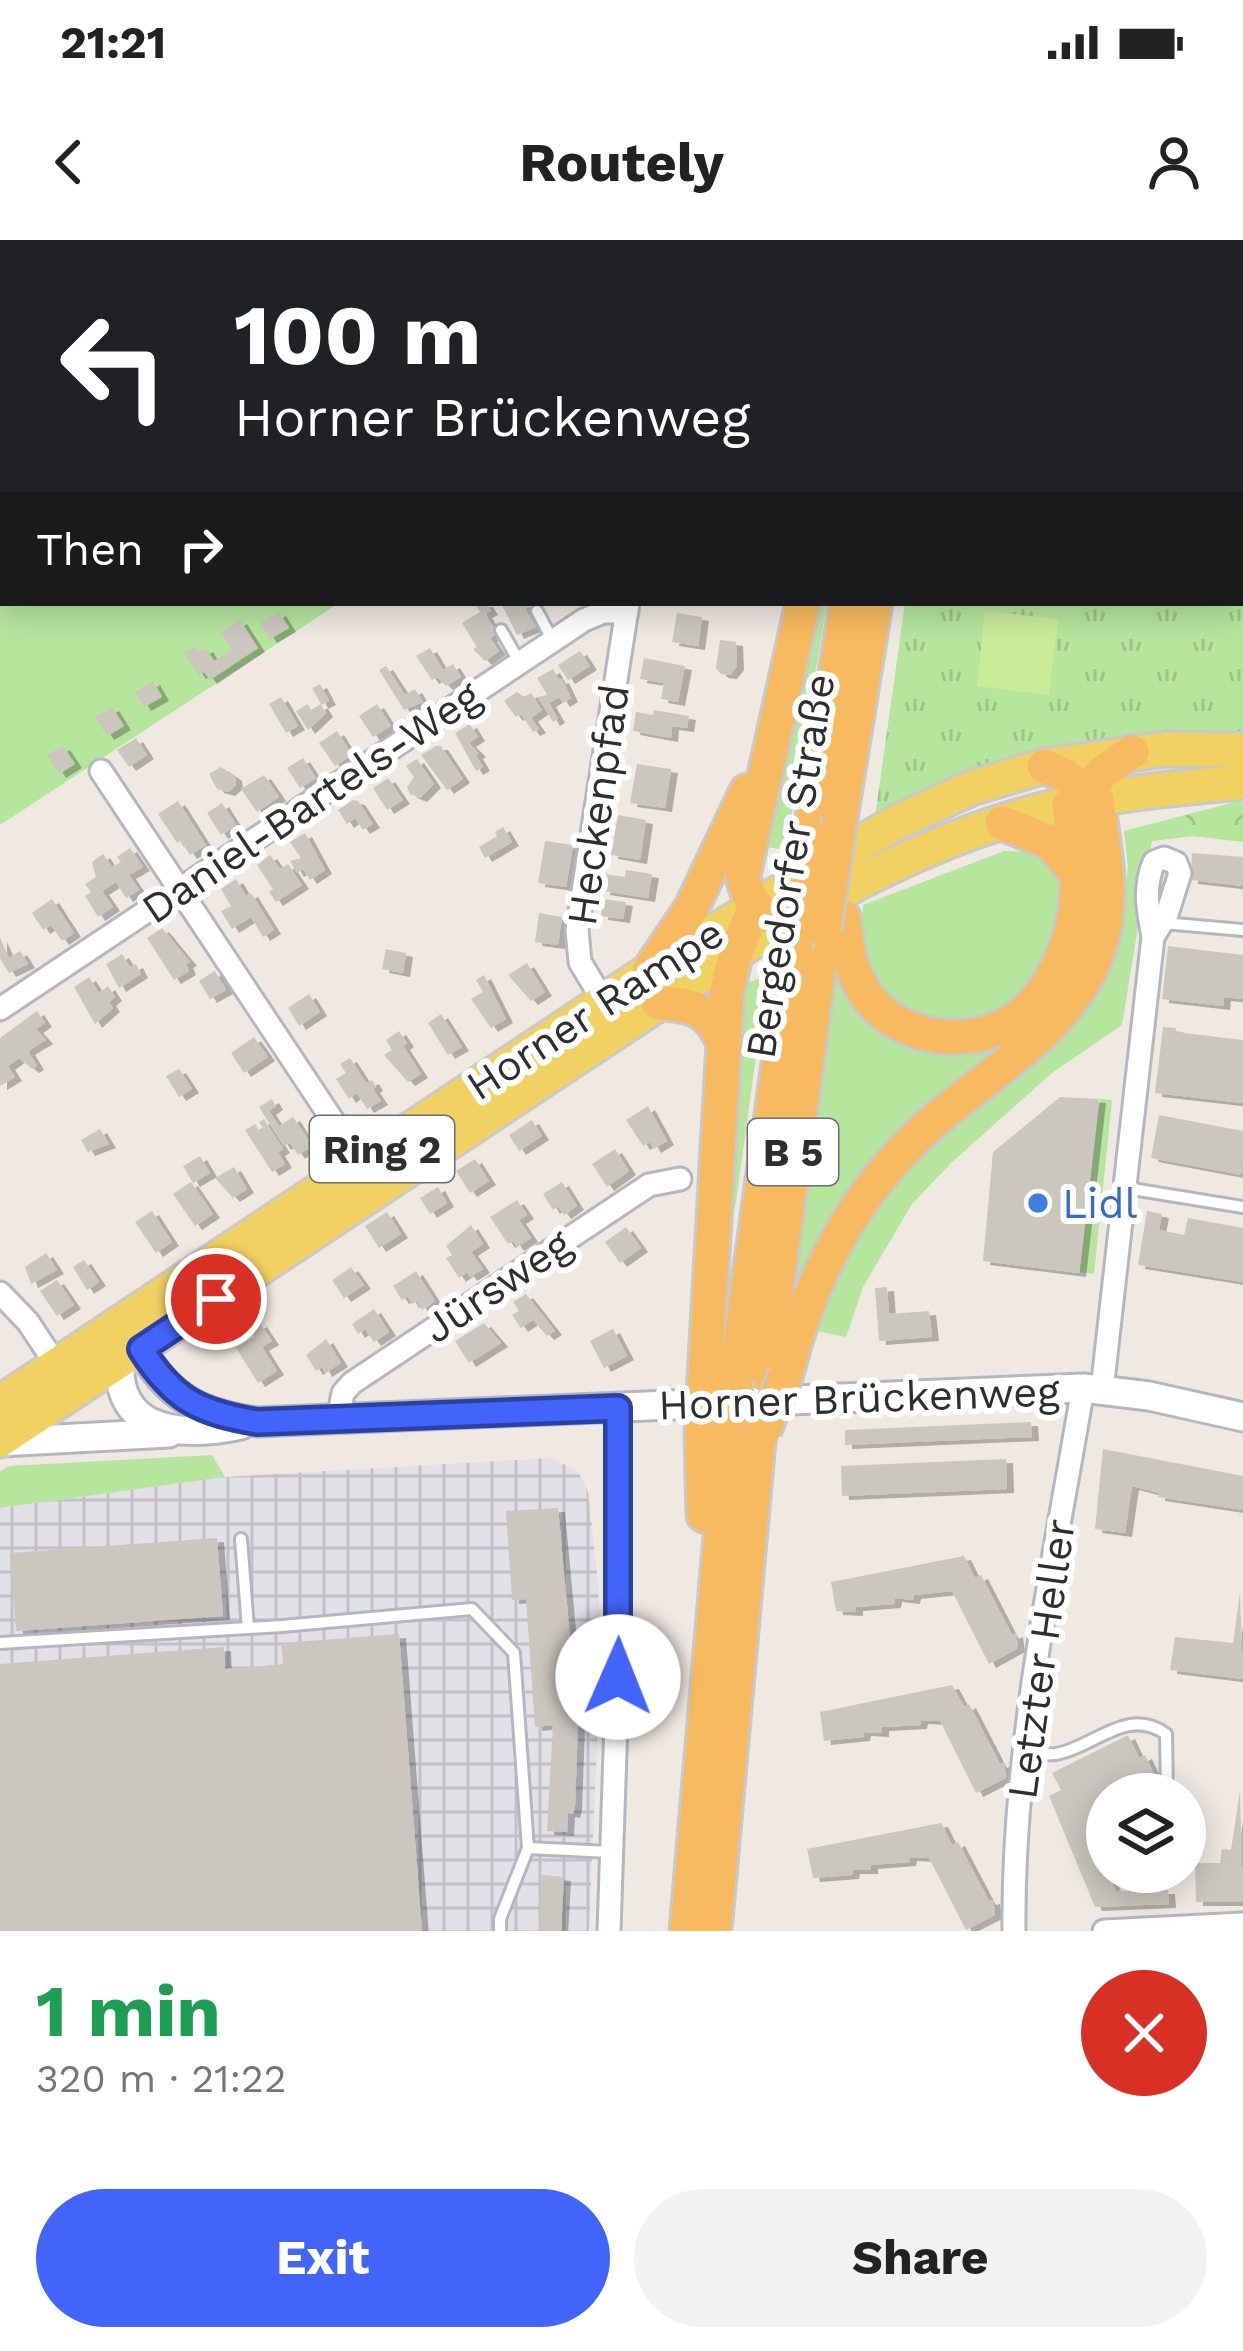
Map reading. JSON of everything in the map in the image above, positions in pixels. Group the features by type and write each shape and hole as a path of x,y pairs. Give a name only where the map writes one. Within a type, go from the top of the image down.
{"highway":[{"path":"802,606 743,875 755,906 775,920 813,928 851,964 866,995 880,1010 913,1030 976,1035 1011,1022 1048,985 1072,927 1084,798 1132,752"},
{"name":"Bergedorfer Straße","path":"813,928 810,836 847,606"},
{"name":"Bergedorfer Straße","path":"748,1376 813,928 848,814 852,752 875,606"},
{"path":"724,1045 700,1008 654,987 771,741"},
{"path":"748,1376 812,1286 860,1202 922,1132 1045,1030 1088,972 1103,936 1107,904 1084,798 1064,775 1044,766"},
{"path":"1002,823 1050,842 1077,874"},
{"path":"742,1435 748,1376 724,1045 736,952 755,906"},
{"name":"B 5","path":"687,1931 707,1673 748,1376"},
{"name":"B 5","path":"714,1931 742,1435"}],"main road":[{"name":"Horner Rampe","path":"0,1403 57,1366 125,1339 610,1036 654,987 755,906 893,824 971,788 1044,766 1132,752 1243,750"},
{"name":"Horner Rampe","path":"0,1442 125,1339 361,1162 604,1002 813,928 888,867 1002,823 1084,798 1243,782"},
{"path":"604,1002 610,1036"}],"street":[{"name":"Daniel-Bartels-Weg","path":"0,1009 553,641 591,609 628,607"},
{"name":"Heckenpfad","path":"604,1002 580,962 577,930 628,607"},
{"path":"101,771 361,1162"},
{"name":"Letzter Heller","path":"1014,1931 1013,1856 1026,1754 1093,1389 1157,930"},
{"name":"Jürsweg","path":"338,1420 343,1393 352,1383 649,1185 680,1179"},
{"path":"0,1294 28,1322 57,1366"},
{"path":"125,1339 124,1394 136,1413 155,1426 179,1432"},
{"name":"Horner Brückenweg","path":"125,1339 191,1404 257,1422"},
{"name":"Horner Brückenweg","path":"0,1442 208,1432 257,1422 1093,1389 1189,1403 1243,1418"},
{"path":"609,1931 619,1633 618,1408"},
{"path":"1103,1931 1243,1924"}],"lane":[{"path":"537,611 553,641"},
{"path":"500,630 520,663"},
{"path":"1157,930 1243,931"},
{"path":"1123,1187 1243,1207"},
{"path":"241,1539 248,1628"},
{"path":"0,1643 472,1609 514,1653 528,1848 500,1919 500,1931"},
{"path":"1026,1754 1056,1754 1119,1727 1145,1722 1166,1734 1167,1773"},
{"path":"528,1848 613,1852"}],"shaded area":[{"path":"550,1458 578,1471 588,1492 598,1582 601,1654 589,1931 0,1931 0,1508 225,1477"}],"green space":[{"path":"0,606 334,606 0,825"},
{"path":"814,606 827,606 786,850 761,846"},
{"path":"905,606 1243,606 1243,737 1121,739 1048,748 981,768 875,817"},
{"path":"985,611 1058,619 1049,695 977,686"},
{"path":"1243,800 1243,842 1193,836 1185,815"},
{"path":"1185,815 1193,836 1152,841 1122,1025 1052,1073 912,1204 863,1287 846,1337 816,1331 856,1229 908,1164 1091,996 1121,926 1128,867 1124,831"},
{"path":"1004,851 1031,852 1067,882 1055,942 1024,999 1002,1014 963,1024 937,1024 896,1008 871,975 864,953 863,905"},
{"path":"835,960 875,1020 1020,1026 796,1293 792,1291"},
{"path":"767,976 735,1209 726,1206 741,985"},
{"path":"1100,1099 1112,1100 1094,1274 1080,1272"},
{"path":"212,1455 225,1477 0,1508 0,1471 10,1466"}],"building":[{"path":"476,606 488,606 491,611 485,614 497,633 490,638 499,651 485,661 473,649 477,647 462,623 480,612"},
{"path":"502,606 530,606 525,609 536,627 517,635"},
{"path":"279,612 289,628 270,639 260,623"},
{"path":"677,613 702,617 698,646 672,642"},
{"path":"240,620 258,648 210,680 204,672 199,675 184,653 196,646 200,652 206,648 214,661 232,650 221,632"},
{"path":"720,640 736,642 737,666 730,675 716,668"},
{"path":"430,648 443,670 453,664 461,677 446,686 437,677 432,680 416,656"},
{"path":"580,651 590,666 568,680 558,665"},
{"path":"644,658 685,666 678,702 661,699 664,683 640,679"},
{"path":"386,666 405,695 415,689 423,702 404,710 379,670"},
{"path":"553,669 571,698 563,703 559,697 549,703 558,719 553,722 538,697 547,695 537,678"},
{"path":"153,681 162,697 144,707 135,692"},
{"path":"320,684 329,701 321,705 326,713 308,730 296,711 321,704 312,688"},
{"path":"517,692 524,697 531,693 542,710 531,718 539,729 533,732 504,701"},
{"path":"281,697 298,726 286,733 269,704"},
{"path":"377,704 391,726 373,737 359,716"},
{"path":"112,707 124,726 107,736 95,717"},
{"path":"654,710 689,716 687,728 672,726 671,738 633,731 636,712 653,715"},
{"path":"470,724 478,737 469,743 483,767 476,771 455,733"},
{"path":"337,731 352,755 335,766 319,743"},
{"path":"136,738 147,755 129,767 117,750"},
{"path":"63,746 75,764 59,774 47,755"},
{"path":"441,746 463,779 447,790 421,755"},
{"path":"303,758 316,778 300,788 287,768"},
{"path":"417,759 434,784 420,798 407,787 414,777 406,766"},
{"path":"637,764 671,769 665,808 630,803"},
{"path":"221,767 235,777 236,785 228,792 217,789 209,774"},
{"path":"264,775 279,797 257,812 241,789"},
{"path":"388,778 403,800 387,810 373,788"},
{"path":"353,800 373,824 363,830 355,818 347,824 338,810"},
{"path":"178,801 206,845 190,855 158,814"},
{"path":"222,803 236,825 221,835 207,813"},
{"path":"618,815 646,820 640,860 611,855"},
{"path":"503,827 512,842 485,858 479,847"},
{"path":"305,833 325,870 310,880 303,869 297,873 290,861 301,858 290,842"},
{"path":"545,841 573,845 566,887 538,883"},
{"path":"130,848 143,867 129,875 139,890 126,898 116,882 102,891 113,907 98,917 85,896 91,892 85,884 96,877 92,862 103,854 112,867"},
{"path":"1192,853 1243,857 1243,886 1191,880"},
{"path":"270,855 280,869 288,864 302,885 276,902 257,865"},
{"path":"626,870 652,874 648,898 603,891 605,874 625,877"},
{"path":"236,879 246,896 251,893 274,930 263,937 251,917 232,929 221,911 231,906 221,889"},
{"path":"52,899 74,933 62,941 51,925 43,930 32,913"},
{"path":"603,899 626,902 623,919 601,916"},
{"path":"539,913 562,917 558,945 535,942"},
{"path":"162,928 190,962 186,964 189,971 174,980 147,938"},
{"path":"0,938 9,958 20,951 28,964 9,973 0,959"},
{"path":"1168,946 1243,955 1243,999 1224,997 1223,1006 1162,999"},
{"path":"386,949 406,953 403,973 382,969"},
{"path":"122,954 141,974 119,988 106,964"},
{"path":"527,963 545,992 531,1001 508,975"},
{"path":"215,971 226,990 210,999 199,981"},
{"path":"484,975 506,1019 491,1028 471,999 483,992 476,980"},
{"path":"89,977 99,993 108,986 115,997 109,1002 113,1008 95,1024 74,987"},
{"path":"309,994 320,1012 299,1026 288,1008"},
{"path":"37,1011 45,1023 36,1029 46,1040 28,1051 37,1066 32,1069 19,1058 8,1066 15,1077 0,1086 0,1038"},
{"path":"441,1014 462,1047 448,1055 428,1023"},
{"path":"1163,1027 1243,1040 1243,1103 1155,1093"},
{"path":"399,1031 421,1074 408,1082 384,1055 392,1050 386,1040"},
{"path":"254,1037 268,1057 244,1073 231,1053"},
{"path":"350,1058 366,1083 372,1080 381,1101 367,1109 357,1093 349,1099 336,1079 346,1073 340,1064"},
{"path":"179,1069 192,1089 179,1097 166,1076"},
{"name":"Lidl","path":"1060,1097 1099,1099 1079,1273 983,1261 993,1152"},
{"path":"272,1099 276,1106 269,1111 279,1126 293,1117 312,1146 298,1155 290,1143 284,1146 259,1107"},
{"path":"648,1106 667,1141 654,1149 650,1142 643,1146 626,1120"},
{"path":"1159,1115 1243,1131 1242,1175 1151,1158"},
{"path":"264,1119 283,1149 278,1152 285,1164 272,1172 245,1130 255,1124 259,1131"},
{"path":"532,1120 542,1136 519,1151 509,1135"},
{"path":"100,1129 109,1144 88,1152 81,1140"},
{"path":"615,1149 629,1171 607,1187 592,1164"},
{"path":"200,1156 210,1173 193,1183 183,1166"},
{"path":"475,1159 489,1181 470,1193 456,1171"},
{"path":"234,1167 247,1189 233,1198 215,1178"},
{"path":"191,1182 213,1214 195,1226 173,1194"},
{"path":"562,1182 577,1206 564,1215 558,1206 553,1210 543,1194"},
{"path":"438,1187 447,1203 430,1214 420,1198"},
{"path":"517,1200 527,1215 519,1220 531,1238 517,1247 513,1241 508,1244 490,1217"},
{"path":"152,1211 172,1242 156,1253 135,1222"},
{"path":"1147,1211 1162,1214 1159,1230 1184,1235 1188,1218 1243,1228 1243,1282 1138,1265"},
{"path":"387,1212 401,1234 379,1248 365,1226"},
{"path":"471,1225 483,1244 471,1252 483,1269 459,1278 446,1258 452,1255 446,1246"},
{"path":"626,1227 641,1248 620,1263 605,1242"},
{"path":"46,1253 57,1270 31,1284 25,1267"},
{"path":"84,1260 99,1282 87,1290 73,1267"},
{"path":"351,1267 364,1285 344,1298 332,1280"},
{"path":"416,1271 435,1301 422,1310 417,1301 402,1300 393,1286"},
{"path":"57,1280 74,1305 57,1316 40,1291"},
{"path":"887,1287 889,1314 929,1311 932,1337 879,1341 875,1288"},
{"path":"526,1294 555,1331 547,1336 533,1320 521,1328 512,1315 519,1311 513,1302"},
{"path":"374,1309 389,1332 374,1342 365,1329 358,1334 352,1324"},
{"path":"260,1323 272,1341 262,1347 277,1371 258,1383 236,1348 254,1337 250,1329"},
{"path":"484,1323 501,1343 469,1363 455,1341"},
{"path":"613,1329 627,1356 604,1368 590,1341"},
{"path":"326,1339 341,1363 325,1373 322,1367 316,1371 306,1355"},
{"path":"1031,1422 1032,1437 845,1445 845,1430"},
{"path":"1103,1449 1243,1476 1243,1510 1158,1497 1158,1493 1132,1486 1125,1533 1095,1529"},
{"path":"1006,1459 1007,1489 842,1496 841,1466"},
{"path":"558,1508 578,1723 575,1807 573,1814 568,1813 567,1832 547,1831 553,1725 535,1727 526,1599 512,1600 506,1511"},
{"path":"217,1538 223,1616 16,1631 10,1553"},
{"path":"964,1556 975,1578 981,1575 1012,1635 1016,1633 1018,1648 989,1664 952,1591 914,1595 913,1600 895,1598 894,1604 856,1607 856,1612 836,1611 831,1582"},
{"path":"1240,1593 1243,1679 1170,1670 1175,1637 1233,1643"},
{"path":"399,1634 422,1931 0,1931 0,1664 224,1647 225,1669 283,1664 281,1643"},
{"path":"952,1685 964,1707 969,1704 1000,1764 1004,1762 1006,1778 976,1793 940,1721 921,1720 920,1725 882,1727 882,1733 824,1741 820,1712"},
{"path":"1128,1735 1139,1758 1145,1755 1154,1773 1086,1773 1086,1885 1049,1796 1061,1790 1052,1773"},
{"path":"1240,1791 1243,1902 1196,1902 1196,1893 1206,1893 1206,1863 1220,1863 1222,1849 1231,1850"},
{"path":"941,1823 952,1845 958,1842 989,1901 993,1900 995,1915 966,1930 929,1858 910,1857 909,1862 853,1870 852,1875 813,1878 807,1849"},
{"path":"542,1875 564,1877 561,1931 539,1931"},
{"path":"1089,1893 1168,1893 1169,1904 1095,1907"}],"place":[{"name":"Lidl","path":"1038,1203"}],"route":[{"path":"216,1299 141,1349 172,1390 214,1414 257,1422 618,1408 618,1677"}]}
